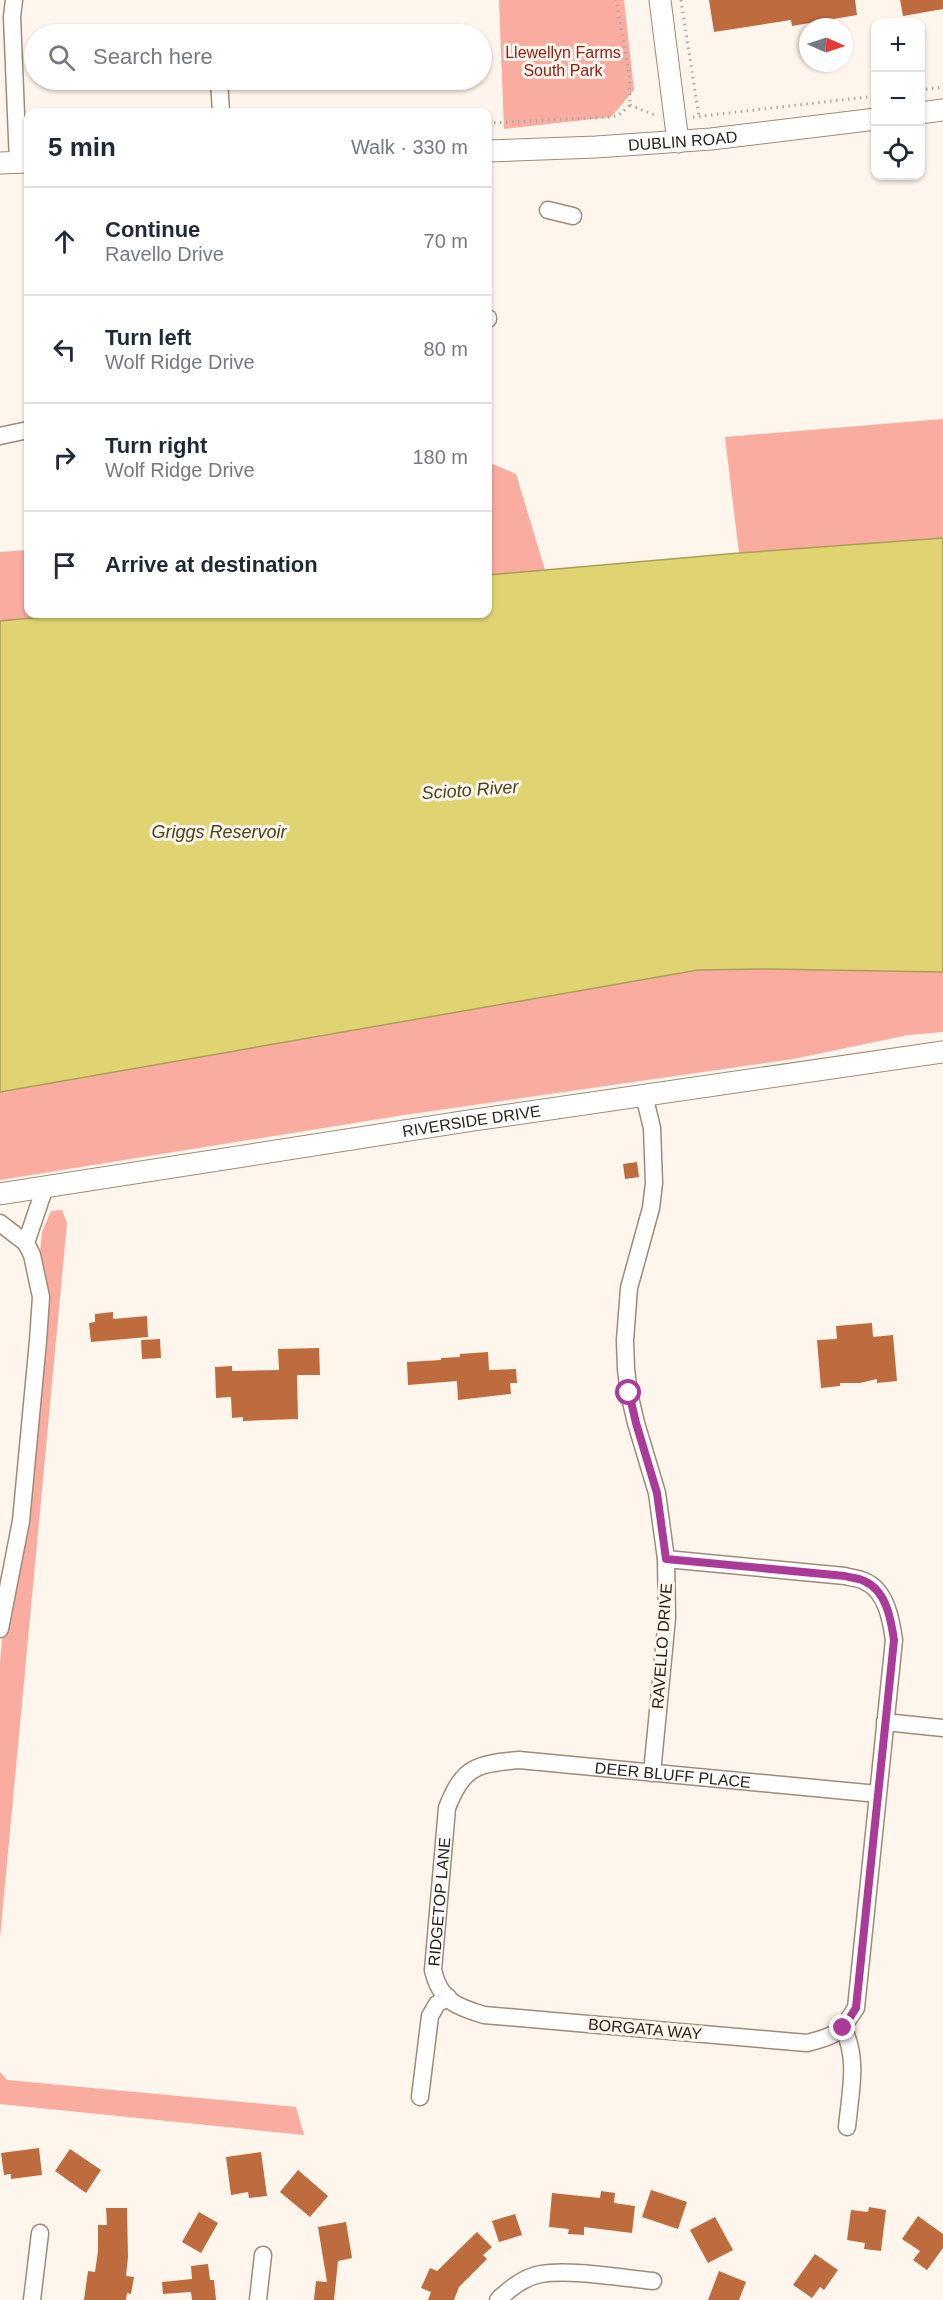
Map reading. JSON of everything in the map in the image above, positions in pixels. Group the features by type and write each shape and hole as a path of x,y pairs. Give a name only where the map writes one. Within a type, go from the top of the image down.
{"main road":[{"path":"660,0 678,141"},
{"path":"925,112 943,110"},
{"name":"DUBLIN ROAD","path":"492,151 711,139 871,119"},
{"name":"RIVERSIDE DRIVE","path":"0,1194 644,1095 943,1052"}],"street":[{"path":"14,0 12,17 16,163"},
{"path":"220,90 221,108"},
{"path":"548,210 573,216"},
{"path":"0,436 24,431"},
{"name":"RAVELLO DRIVE","path":"644,1095 652,1128 654,1183 651,1208 629,1288 625,1340 626,1369 636,1423 657,1493 666,1559 667,1618 652,1773"},
{"path":"26,1243 45,1188"},
{"path":"0,1223 26,1243 32,1256 41,1297 21,1521 0,1629"},
{"path":"666,1559 845,1576 866,1581 881,1596 891,1615 894,1640 856,2008 843,2028 850,2042 853,2057 847,2127"},
{"path":"885,1722 943,1728"},
{"name":"DEER BLUFF PLACE","path":"469,1771 493,1762 519,1761 878,1794"},
{"name":"RIDGETOP LANE","path":"448,1997 436,1981 433,1970 447,1808 454,1790 469,1771"},
{"path":"420,2097 430,2016 437,2004 448,1997"},
{"name":"BORGATA WAY","path":"448,1997 457,2007 484,2015 807,2043 828,2038 843,2028"},
{"path":"32,2300 40,2233"},
{"path":"258,2300 263,2255"},
{"path":"498,2300 517,2284 541,2274 566,2273 653,2281"}],"path":[{"path":"492,123 611,117 619,115 630,105 629,72 616,0"},
{"path":"681,0 699,117"},
{"path":"925,89 943,87"},
{"path":"630,105 663,118 676,118 871,97"}],"green space":[{"name":"Llewellyn Farms South Park","path":"499,0 624,0 634,90 611,117 504,129"},
{"path":"943,419 943,538 739,553 725,437"},
{"path":"492,464 516,474 545,570 492,575"},
{"path":"24,550 24,618 32,618 0,621 0,552"},
{"path":"698,970 943,972 943,1032 908,1035 793,1059 404,1115 0,1180 0,1092"},
{"path":"62,1210 67,1223 0,1938 0,1662 42,1232 51,1211"},
{"path":"0,2072 7,2080 296,2107 304,2135 0,2104"}],"water":[{"name":"Griggs Reservoir","path":"943,538 943,972 698,970 0,1092 0,621 32,618 492,618 492,575"}],"building":[{"path":"709,0 855,0 857,15 839,18 799,18 799,25 792,26 791,20 714,32"},
{"path":"900,0 943,0 943,9 903,16"},
{"path":"637,1162 639,1177 625,1179 623,1164"},
{"path":"113,1312 113,1319 147,1316 148,1337 91,1342 89,1323 95,1322 95,1314"},
{"path":"872,1323 873,1337 893,1335 897,1381 877,1383 877,1379 860,1383 840,1383 840,1386 821,1388 817,1340 837,1339 836,1326"},
{"path":"160,1339 161,1358 142,1359 141,1340"},
{"path":"319,1348 320,1375 297,1375 298,1419 243,1421 243,1417 232,1418 231,1397 216,1398 215,1367 232,1366 232,1371 279,1370 278,1349"},
{"path":"488,1352 489,1370 516,1369 517,1383 510,1383 511,1394 458,1400 457,1381 408,1385 407,1362 441,1360 441,1358 460,1357 460,1354"},
{"path":"39,2148 42,2175 11,2179 11,2174 4,2175 1,2153"},
{"path":"70,2149 101,2170 86,2193 55,2171"},
{"path":"261,2152 267,2196 249,2198 248,2192 231,2195 226,2157"},
{"path":"298,2170 328,2196 310,2217 280,2192"},
{"path":"651,2190 687,2202 678,2229 642,2217"},
{"path":"601,2191 615,2193 614,2203 635,2206 632,2233 584,2227 584,2235 568,2234 569,2229 549,2227 552,2193 600,2198"},
{"path":"869,2207 886,2210 881,2251 864,2249 865,2243 847,2240 851,2210 868,2212"},
{"path":"106,2208 127,2208 126,2276 134,2277 131,2294 127,2293 126,2300 84,2300 88,2271 95,2272 98,2225 107,2225"},
{"path":"199,2212 218,2223 201,2253 182,2242"},
{"path":"515,2214 522,2235 499,2242 492,2221"},
{"path":"918,2216 943,2234 943,2248 927,2270 913,2260 920,2251 902,2239"},
{"path":"715,2217 733,2250 708,2263 690,2230"},
{"path":"346,2222 352,2258 338,2261 334,2300 314,2300 316,2281 327,2282 318,2227"},
{"path":"477,2232 492,2247 483,2255 487,2259 459,2287 454,2300 428,2300 431,2292 421,2288 430,2268 437,2271"},
{"path":"815,2254 838,2270 824,2290 820,2287 812,2298 793,2285"},
{"path":"208,2264 210,2280 214,2280 216,2300 192,2300 191,2292 163,2294 162,2282 192,2279 191,2266"},
{"path":"719,2271 746,2282 739,2300 708,2300"}],"route":[{"path":"629,1393 657,1493 666,1559 845,1576 866,1581 881,1596 891,1615 894,1640 856,2008 843,2028"}],"water label":[{"name":"Scioto River","path":"470,790"}]}
